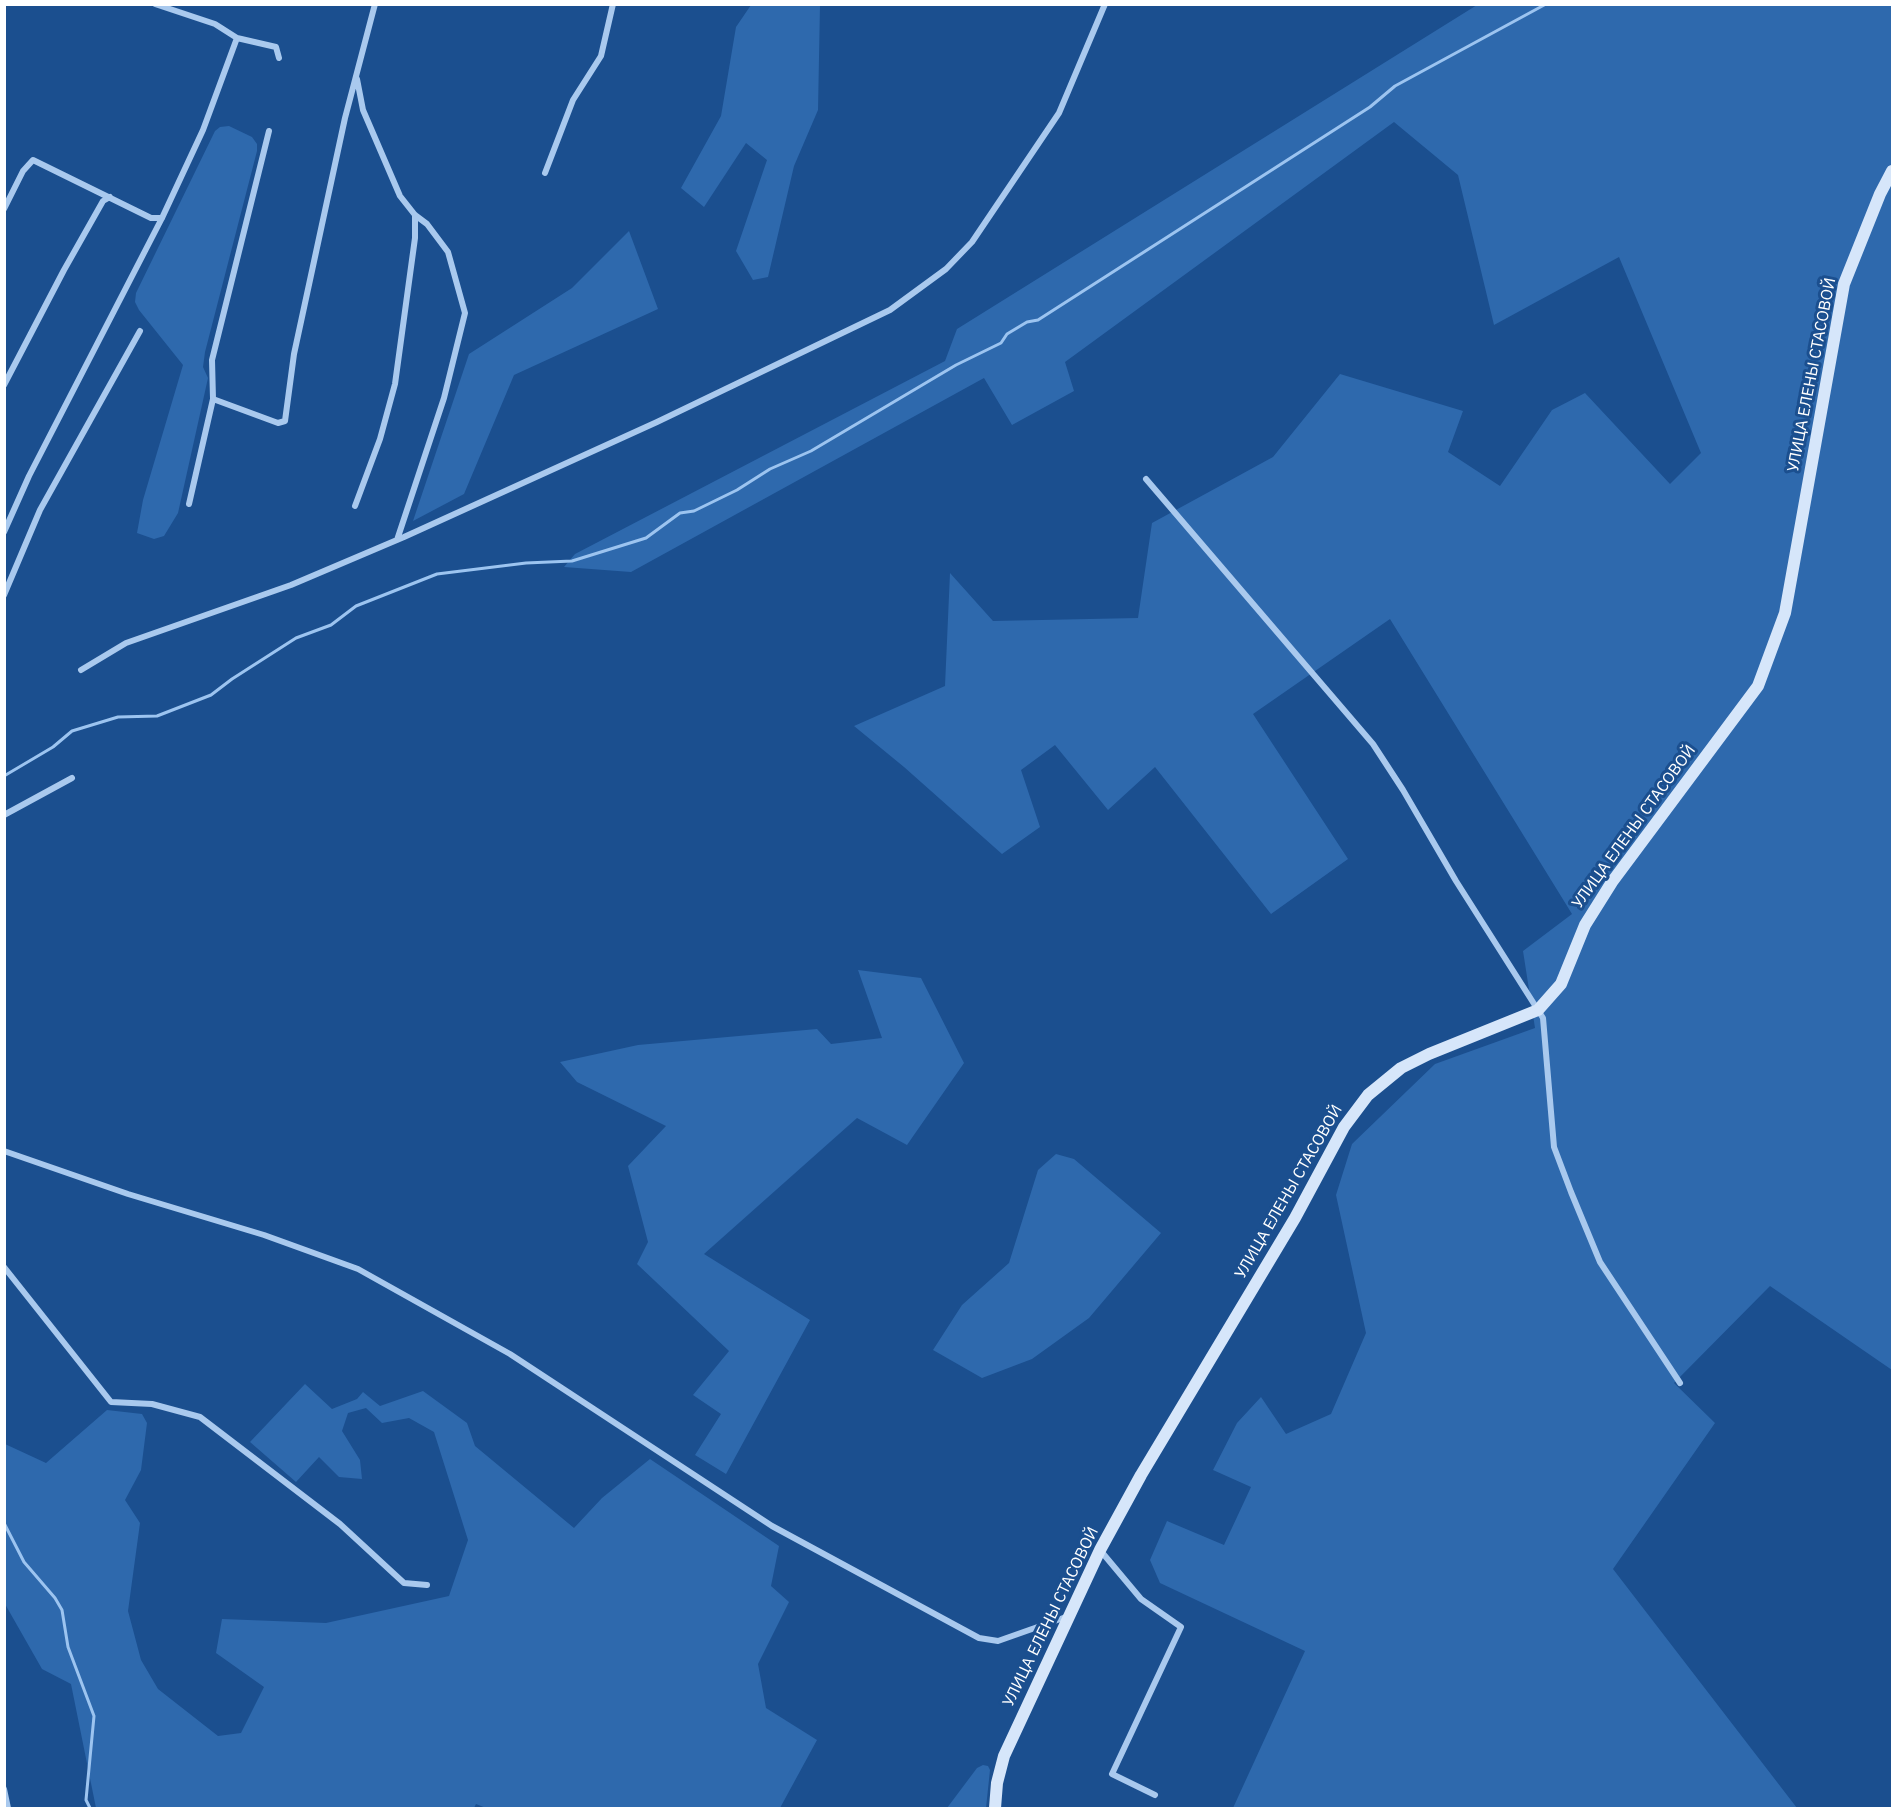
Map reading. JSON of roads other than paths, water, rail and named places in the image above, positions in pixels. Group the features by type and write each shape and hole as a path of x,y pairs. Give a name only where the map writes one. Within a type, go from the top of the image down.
{"main road":[{"name":"УЛИЦА ЕЛЕНЫ СТАСОВОЙ","path":"996,1809 997,1783 1004,1756 1100,1550 1141,1475 1295,1218 1344,1126 1368,1095 1401,1068 1538,1010 1561,984 1585,925 1612,882 1758,686 1785,613 1844,284 1880,194 1893,171"}],"street":[{"path":"155,4 215,24 237,38 276,48 279,58"},
{"path":"213,399 278,423 285,421 294,354 375,4"},
{"path":"544,173 573,100 601,56 614,4"},
{"path":"81,670 126,644 291,585 397,540 657,422 890,310 946,269 972,242 1059,113 1105,4"},
{"path":"4,532 29,476 162,218 203,130 237,38"},
{"path":"357,77 363,110 390,175 400,196 415,215 427,224 448,252 465,313 444,398 397,540"},
{"path":"189,504 213,399 213,360 269,131"},
{"path":"4,209 23,171 33,160 151,218 162,218"},
{"path":"4,385 64,270 103,201 110,197"},
{"path":"355,506 380,439 395,384 415,238 415,215"},
{"path":"4,596 40,510 140,331"},
{"path":"1146,479 1373,744 1543,1018 1554,1147 1600,1262 1680,1383"},
{"path":"4,815 72,778"},
{"path":"4,1151 128,1194 264,1235 358,1269 510,1354 772,1526 979,1638 998,1641 1067,1617"},
{"path":"4,1267 111,1402 152,1404 200,1417 340,1524 404,1583 427,1585"},
{"path":"1100,1550 1141,1599 1180,1627 1112,1774 1155,1794"},
{"path":"4,1789 8,1809"}],"waterway":[{"path":"4,776 53,747 72,731 118,717 157,716 211,695 296,638 331,625 356,606 437,574 526,563 572,561 646,538 680,513 694,511 737,490 770,469 811,451 956,365 1001,343 1007,334 1027,322 1038,320 1370,107 1395,86 1546,4"},
{"path":"4,1523 24,1562 55,1598 62,1610 68,1647 94,1716 86,1800 90,1808"}]}
